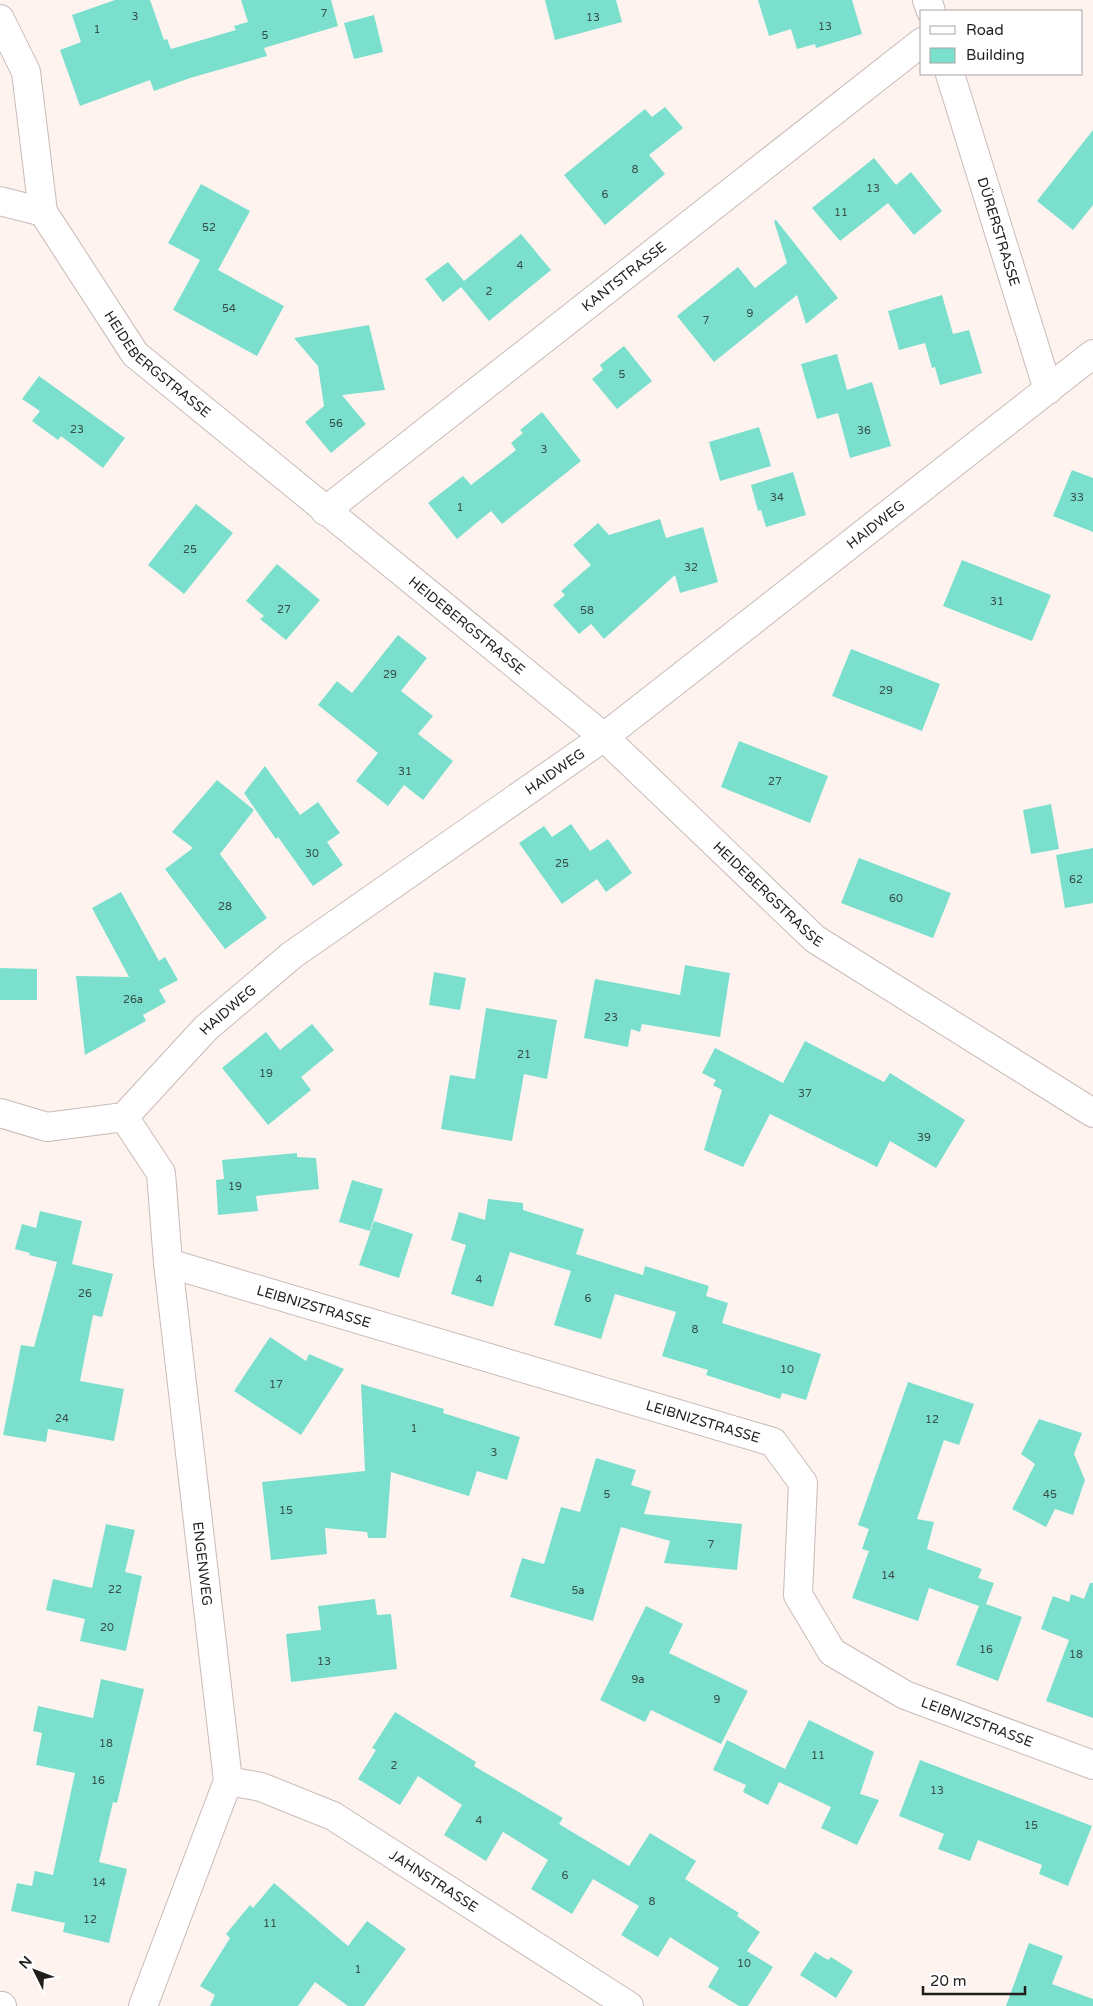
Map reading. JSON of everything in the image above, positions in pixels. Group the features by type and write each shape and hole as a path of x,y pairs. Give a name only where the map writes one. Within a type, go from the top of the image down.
{"street":[{"name":"HEIDEBERGSTRASSE","path":"0,19 26,72 43,212 135,354 604,737 815,939 1093,1113"},
{"name":"KANTSTRASSE","path":"325,511 920,44"},
{"name":"DÜRERSTRASSE","path":"950,75 1048,390"},
{"path":"0,201 43,212"},
{"name":"HAIDWEG","path":"124,1117 206,1028 292,955 604,737 1093,354"},
{"path":"0,1113 47,1127 124,1117"},
{"name":"ENGENWEG","path":"124,1117 161,1173 168,1263 228,1781 142,2006"},
{"name":"LEIBNIZSTRASSE","path":"168,1263 773,1442 803,1484 798,1595 832,1652 905,1695 1093,1765"},
{"name":"JAHNSTRASSE","path":"228,1781 262,1787 333,1816 629,2006"}],"building":[{"path":"115,0 150,0 164,40 167,39 171,49 236,30 234,26 248,22 241,0 331,0 338,26 264,48 267,56 190,78 154,91 150,80 80,106 60,50 81,42 72,15"},
{"path":"545,0 616,0 622,22 555,40"},
{"path":"758,0 852,0 862,34 816,48 815,44 797,49 791,29 769,36"},
{"path":"374,15 383,52 354,59 344,23"},
{"path":"665,107 683,128 649,155 665,174 605,225 564,175 645,109 652,117"},
{"path":"1093,130 1093,205 1073,230 1037,201"},
{"path":"874,158 896,185 911,172 942,211 914,235 888,203 840,241 812,208"},
{"path":"201,184 250,211 218,270 284,306 257,356 173,310 200,260 168,243"},
{"path":"776,220 838,298 806,324 797,295 714,362 677,316 738,267 755,288 787,263 774,221"},
{"path":"521,234 551,270 489,321 461,287 443,302 425,279 448,262 464,281"},
{"path":"942,295 953,334 969,330 982,373 940,385 935,367 932,368 925,343 899,350 888,311"},
{"path":"369,325 385,390 342,395 366,424 331,453 305,422 324,406 318,366 294,338"},
{"path":"624,346 652,381 617,409 592,379 603,370 600,365"},
{"path":"837,354 847,390 872,382 891,446 850,458 838,413 817,419 801,364"},
{"path":"39,376 125,438 103,468 61,436 58,440 32,421 40,411 22,399"},
{"path":"542,412 581,461 502,524 491,511 457,539 428,503 463,476 471,485 516,450 511,443 523,433 520,430"},
{"path":"759,427 771,466 720,481 709,442"},
{"path":"1072,470 1093,478 1093,532 1053,516"},
{"path":"793,472 806,515 766,527 761,510 758,511 751,485"},
{"path":"196,504 233,533 184,594 148,565"},
{"path":"660,519 666,538 703,527 718,582 680,593 675,575 604,639 591,624 579,634 553,605 565,595 561,591 591,565 573,545 598,523 609,535"},
{"path":"962,560 1051,595 1032,641 943,606"},
{"path":"277,564 320,600 286,640 260,619 264,616 246,601"},
{"path":"398,635 427,658 401,691 433,716 418,734 453,761 423,800 404,785 388,806 356,781 378,753 318,705 337,681 352,693"},
{"path":"851,649 940,684 922,731 832,696"},
{"path":"739,741 828,776 810,823 721,787"},
{"path":"265,766 300,815 318,802 340,833 327,842 343,865 313,886 278,837 276,839 244,793"},
{"path":"217,780 254,810 220,854 267,918 225,949 165,869 193,848 172,832"},
{"path":"1051,804 1059,849 1031,854 1023,810"},
{"path":"571,824 590,851 608,839 632,873 606,892 597,879 562,904 519,843 544,826 552,837"},
{"path":"1093,848 1093,903 1065,908 1056,855"},
{"path":"859,858 951,893 933,938 841,903"},
{"path":"121,892 159,961 165,957 178,980 159,990 166,1002 143,1015 146,1021 85,1055 76,976 129,977 92,908"},
{"path":"685,965 730,973 720,1037 642,1024 640,1032 631,1029 628,1047 584,1038 595,979 680,995"},
{"path":"0,968 37,969 37,1000 0,1000"},
{"path":"434,972 466,978 460,1010 429,1005"},
{"path":"486,1008 557,1020 547,1079 524,1074 512,1141 441,1129 450,1075 475,1079"},
{"path":"312,1024 334,1050 301,1077 311,1090 268,1125 222,1068 266,1032 280,1050"},
{"path":"805,1041 884,1082 890,1073 965,1120 936,1168 890,1141 877,1167 770,1114 743,1167 704,1150 722,1090 713,1085 716,1080 702,1073 715,1048 783,1083"},
{"path":"297,1153 297,1157 316,1158 319,1189 256,1196 258,1211 218,1215 216,1180 224,1179 222,1160"},
{"path":"352,1180 383,1189 370,1231 339,1222"},
{"path":"488,1199 523,1203 523,1210 584,1229 576,1254 643,1275 645,1266 709,1286 706,1296 728,1303 722,1323 821,1354 806,1400 782,1393 780,1399 706,1375 708,1370 662,1356 676,1312 615,1294 601,1339 554,1325 571,1271 510,1252 493,1307 451,1294 466,1245 451,1240 459,1212 485,1220"},
{"path":"40,1211 82,1221 72,1264 113,1274 102,1317 93,1315 80,1381 124,1389 114,1441 48,1429 46,1442 3,1435 21,1345 34,1347 57,1262 29,1255 30,1253 15,1249 22,1224 36,1228"},
{"path":"374,1221 413,1234 399,1278 359,1265"},
{"path":"270,1337 306,1361 309,1354 344,1369 301,1435 234,1391"},
{"path":"908,1382 974,1404 959,1445 944,1440 917,1519 934,1522 927,1549 982,1569 978,1578 994,1583 986,1604 1022,1617 998,1681 956,1665 979,1606 929,1588 918,1621 852,1598 869,1551 862,1549 869,1529 858,1525"},
{"path":"361,1384 444,1409 443,1413 520,1437 507,1480 477,1471 469,1496 391,1472 386,1538 368,1538 367,1532 325,1528 327,1554 271,1560 262,1482 365,1471"},
{"path":"1039,1419 1082,1433 1074,1454 1085,1480 1073,1515 1055,1509 1046,1527 1012,1509 1035,1464 1021,1454"},
{"path":"596,1458 636,1470 631,1485 651,1491 644,1514 742,1524 737,1570 664,1563 670,1541 621,1527 593,1621 510,1597 522,1558 544,1564 561,1507 580,1512"},
{"path":"106,1524 135,1530 125,1572 142,1576 126,1651 80,1641 85,1619 46,1610 53,1579 92,1588"},
{"path":"1090,1583 1093,1583 1093,1718 1046,1701 1069,1640 1041,1629 1053,1596 1069,1602 1071,1594 1084,1599"},
{"path":"375,1599 377,1615 391,1614 397,1669 291,1682 286,1634 321,1630 318,1606"},
{"path":"646,1606 683,1624 669,1653 748,1691 721,1744 651,1710 645,1722 600,1700"},
{"path":"101,1679 144,1689 117,1803 113,1802 99,1862 127,1869 109,1943 63,1932 65,1923 11,1911 17,1883 32,1886 35,1871 53,1875 75,1773 36,1765 42,1733 33,1731 38,1706 93,1718"},
{"path":"395,1712 476,1762 474,1766 563,1818 559,1824 629,1866 650,1833 696,1861 685,1879 739,1913 737,1916 760,1932 747,1951 773,1967 748,2006 739,2006 708,1987 719,1968 670,1937 658,1957 621,1935 639,1906 593,1879 572,1914 531,1889 548,1860 503,1832 486,1861 444,1835 462,1805 418,1776 400,1805 358,1779 376,1750 372,1748"},
{"path":"809,1720 874,1752 860,1794 879,1800 857,1845 821,1828 831,1807 779,1782 768,1805 743,1792 746,1785 713,1770 727,1740 785,1769"},
{"path":"920,1760 1092,1826 1068,1886 1039,1874 1042,1865 978,1840 970,1861 938,1849 944,1834 899,1816"},
{"path":"274,1883 348,1946 367,1921 406,1949 364,2006 348,2006 315,1982 298,2006 210,2006 215,1995 200,1986 230,1938 226,1934 250,1905 253,1908"},
{"path":"1029,1943 1063,1956 1052,1984 1093,1999 1093,2006 1006,2006"},
{"path":"815,1952 828,1960 831,1957 853,1971 836,1998 800,1975"}]}
